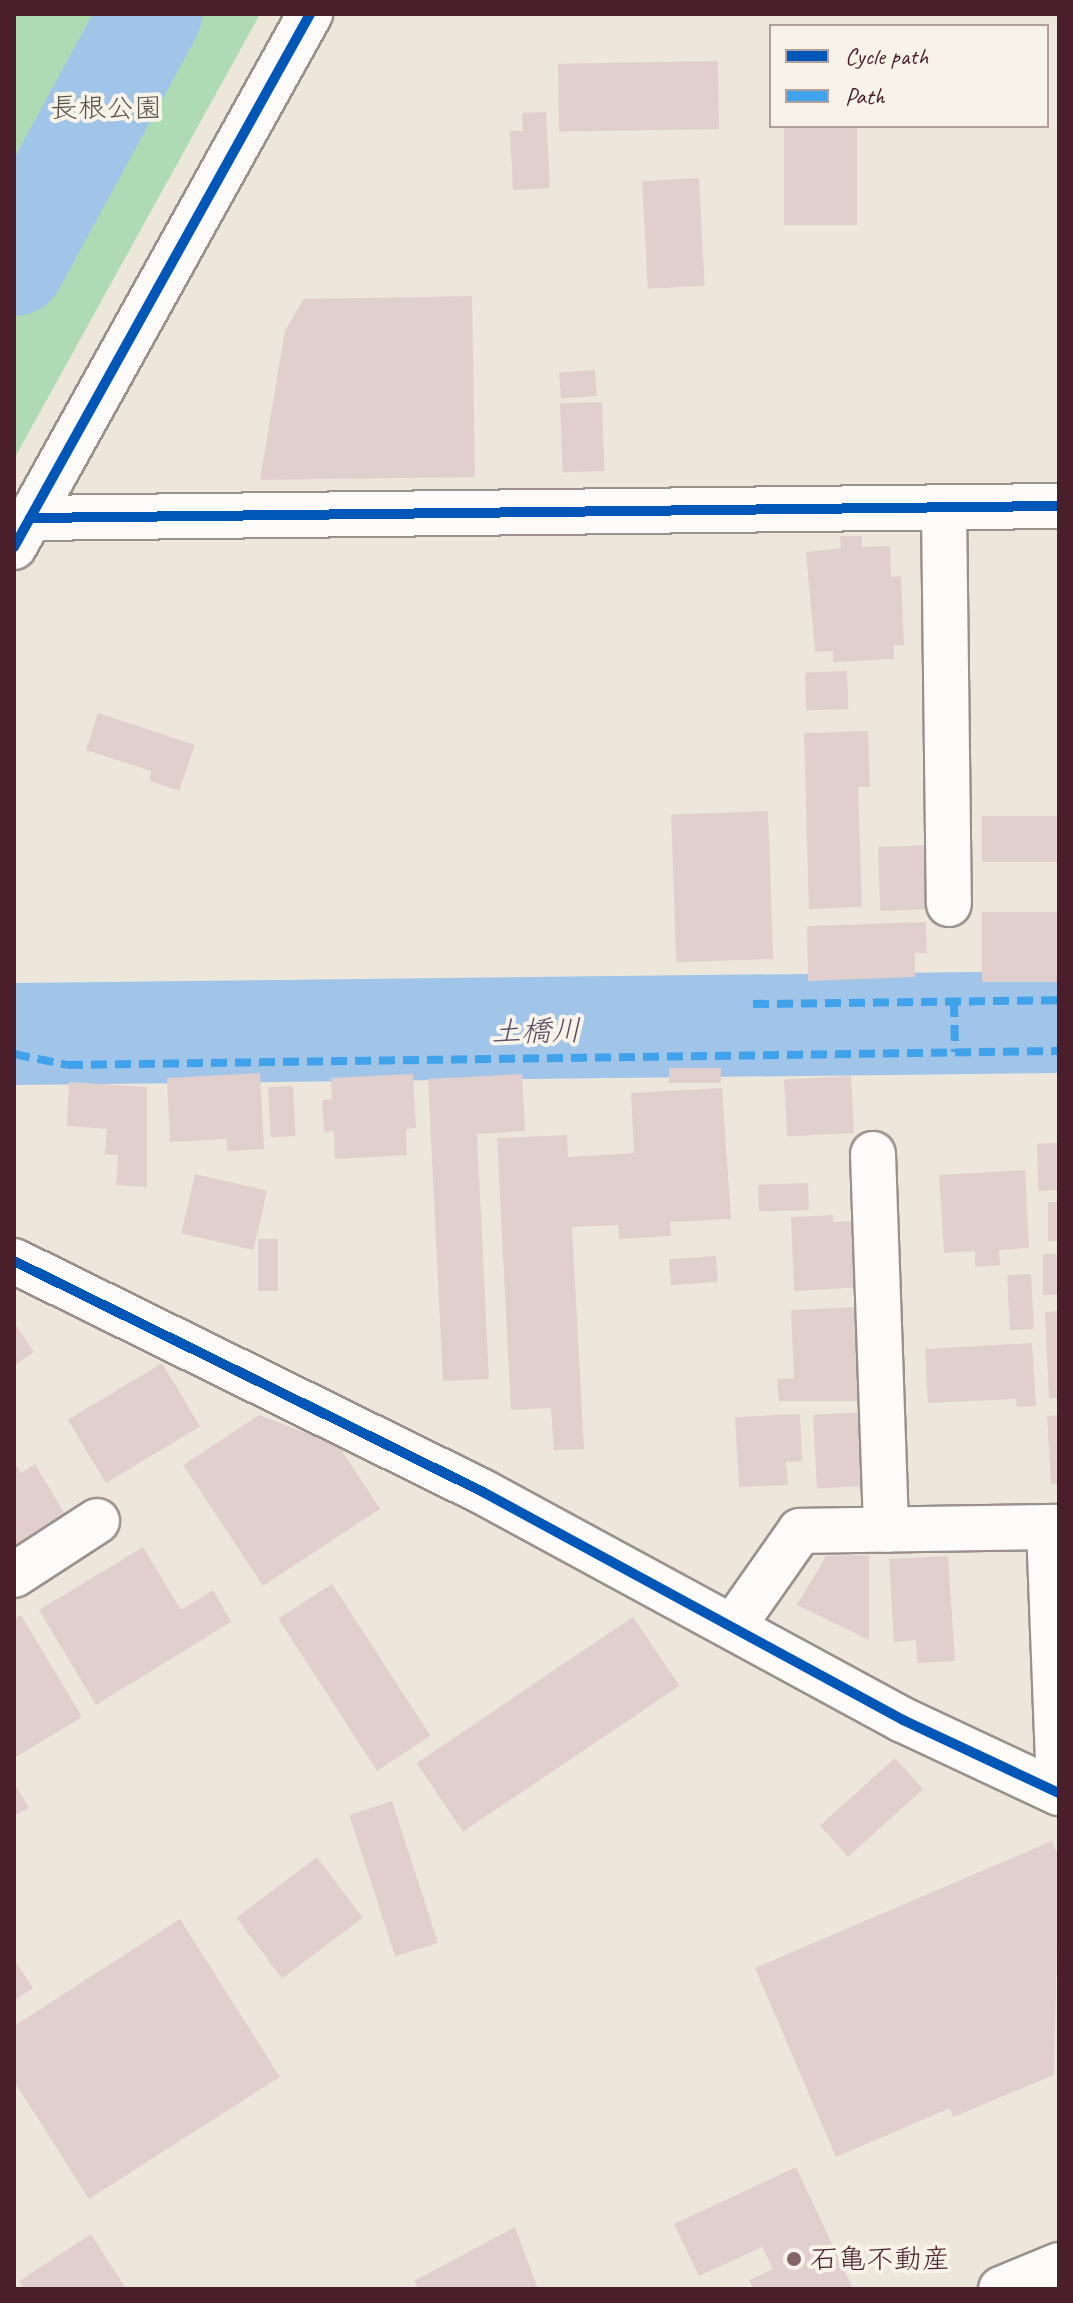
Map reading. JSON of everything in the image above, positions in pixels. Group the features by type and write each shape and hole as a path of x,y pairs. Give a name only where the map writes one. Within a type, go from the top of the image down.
{"street":[{"path":"22,533 310,14"},
{"path":"22,533 1059,506"},
{"path":"944,508 949,904"},
{"path":"873,1154 886,1530"},
{"path":"14,1261 483,1492 734,1625 903,1720 1059,1793 1054,1527 800,1531 734,1625"},
{"path":"14,1575 97,1521"},
{"path":"1001,2289 1059,2265"}],"green space":[{"name":"長根公園","path":"14,14 260,14 14,459"}],"building":[{"path":"718,61 719,129 559,132 558,64"},
{"path":"546,112 550,188 513,190 510,131 523,131 522,113"},
{"path":"784,128 857,128 857,225 784,225"},
{"path":"699,178 705,286 648,289 642,181"},
{"path":"472,296 475,477 260,480 285,330 304,299"},
{"path":"595,370 597,396 561,398 559,373"},
{"path":"602,402 604,471 562,472 560,403"},
{"path":"840,536 862,536 862,547 890,546 891,577 901,576 904,645 894,645 894,659 833,662 833,651 815,652 806,552 841,548"},
{"path":"847,671 848,709 806,710 805,672"},
{"path":"98,713 195,745 179,791 150,781 151,771 86,750"},
{"path":"868,731 870,787 858,787 862,907 809,909 804,733"},
{"path":"768,811 773,959 676,962 671,814"},
{"path":"982,816 1059,816 1059,862 982,862"},
{"path":"933,845 935,909 880,911 878,847"},
{"path":"982,912 1059,912 1059,982 982,982"},
{"path":"926,922 927,953 915,953 915,977 808,981 807,926"},
{"path":"669,1068 721,1068 721,1083 669,1083"},
{"path":"260,1073 264,1149 227,1151 227,1139 170,1142 167,1078"},
{"path":"413,1074 416,1128 406,1129 407,1155 335,1159 334,1131 324,1132 322,1100 332,1099 331,1078"},
{"path":"522,1074 525,1131 477,1134 489,1379 443,1381 428,1079"},
{"path":"851,1076 854,1133 787,1136 784,1080"},
{"path":"69,1082 147,1087 147,1187 116,1185 118,1155 105,1154 107,1129 67,1126"},
{"path":"293,1086 296,1136 271,1137 268,1087"},
{"path":"722,1088 731,1219 670,1222 671,1236 619,1239 618,1225 572,1227 584,1449 554,1450 551,1408 511,1410 497,1138 567,1135 568,1157 634,1153 631,1093"},
{"path":"1057,1143 1059,1190 1039,1191 1037,1144"},
{"path":"1025,1170 1029,1248 999,1250 1000,1265 975,1267 975,1251 944,1253 939,1175"},
{"path":"195,1174 267,1191 253,1250 181,1233"},
{"path":"808,1183 809,1210 759,1212 758,1185"},
{"path":"1048,1202 1059,1202 1059,1241 1048,1241"},
{"path":"833,1215 833,1222 861,1221 864,1287 794,1291 791,1217"},
{"path":"258,1239 278,1239 278,1291 258,1291"},
{"path":"1043,1254 1059,1254 1059,1295 1043,1295"},
{"path":"716,1256 718,1282 671,1285 669,1259"},
{"path":"1031,1274 1034,1329 1010,1330 1007,1275"},
{"path":"858,1307 863,1401 779,1401 777,1379 794,1378 791,1310"},
{"path":"1059,1311 1059,1398 1049,1398 1045,1312"},
{"path":"14,1322 34,1352 14,1366"},
{"path":"1032,1343 1036,1406 1017,1407 1016,1399 928,1403 925,1349"},
{"path":"162,1363 200,1426 106,1483 68,1420"},
{"path":"864,1412 868,1486 817,1489 813,1415"},
{"path":"800,1414 802,1461 786,1462 788,1485 739,1487 735,1417"},
{"path":"259,1415 338,1445 380,1509 263,1586 183,1465"},
{"path":"1059,1415 1059,1484 1051,1484 1047,1416"},
{"path":"14,1462 21,1473 35,1464 66,1516 14,1548"},
{"path":"143,1547 181,1610 213,1590 231,1622 96,1705 39,1610"},
{"path":"869,1555 869,1640 797,1605 826,1556"},
{"path":"948,1556 955,1661 917,1663 916,1640 894,1642 889,1559"},
{"path":"332,1584 431,1736 377,1771 278,1619"},
{"path":"21,1615 82,1717 14,1758 14,1619"},
{"path":"633,1617 679,1686 463,1832 417,1763"},
{"path":"895,1758 923,1789 848,1857 820,1826"},
{"path":"14,1783 29,1808 14,1816"},
{"path":"392,1801 438,1943 395,1957 349,1815"},
{"path":"1052,1841 1059,1859 1054,2075 953,2117 950,2108 836,2157 755,1968"},
{"path":"317,1857 363,1918 282,1978 236,1918"},
{"path":"180,1919 280,2077 89,2199 14,2081 14,2026"},
{"path":"14,1959 33,1988 14,2001"},
{"path":"796,2167 853,2289 753,2289 749,2280 773,2269 762,2247 699,2276 674,2224"},
{"path":"515,2227 538,2289 419,2289 414,2281"},
{"path":"91,2234 126,2289 24,2289 19,2281"}],"waterway":[{"name":"土橋川","path":"14,265 151,14"},
{"name":"土橋川","path":"14,1034 1059,1022"}],"marked path":[{"path":"753,1004 1059,1000"},
{"path":"954,1001 955,1052"},
{"path":"14,1054 67,1065 1059,1051"}],"cycle path":[{"path":"14,547 310,14"},
{"path":"30,518 1059,506"},
{"path":"14,1261 483,1492 903,1720 1059,1793"}],"place":[{"name":"石亀不動産","path":"794,2259"}]}
